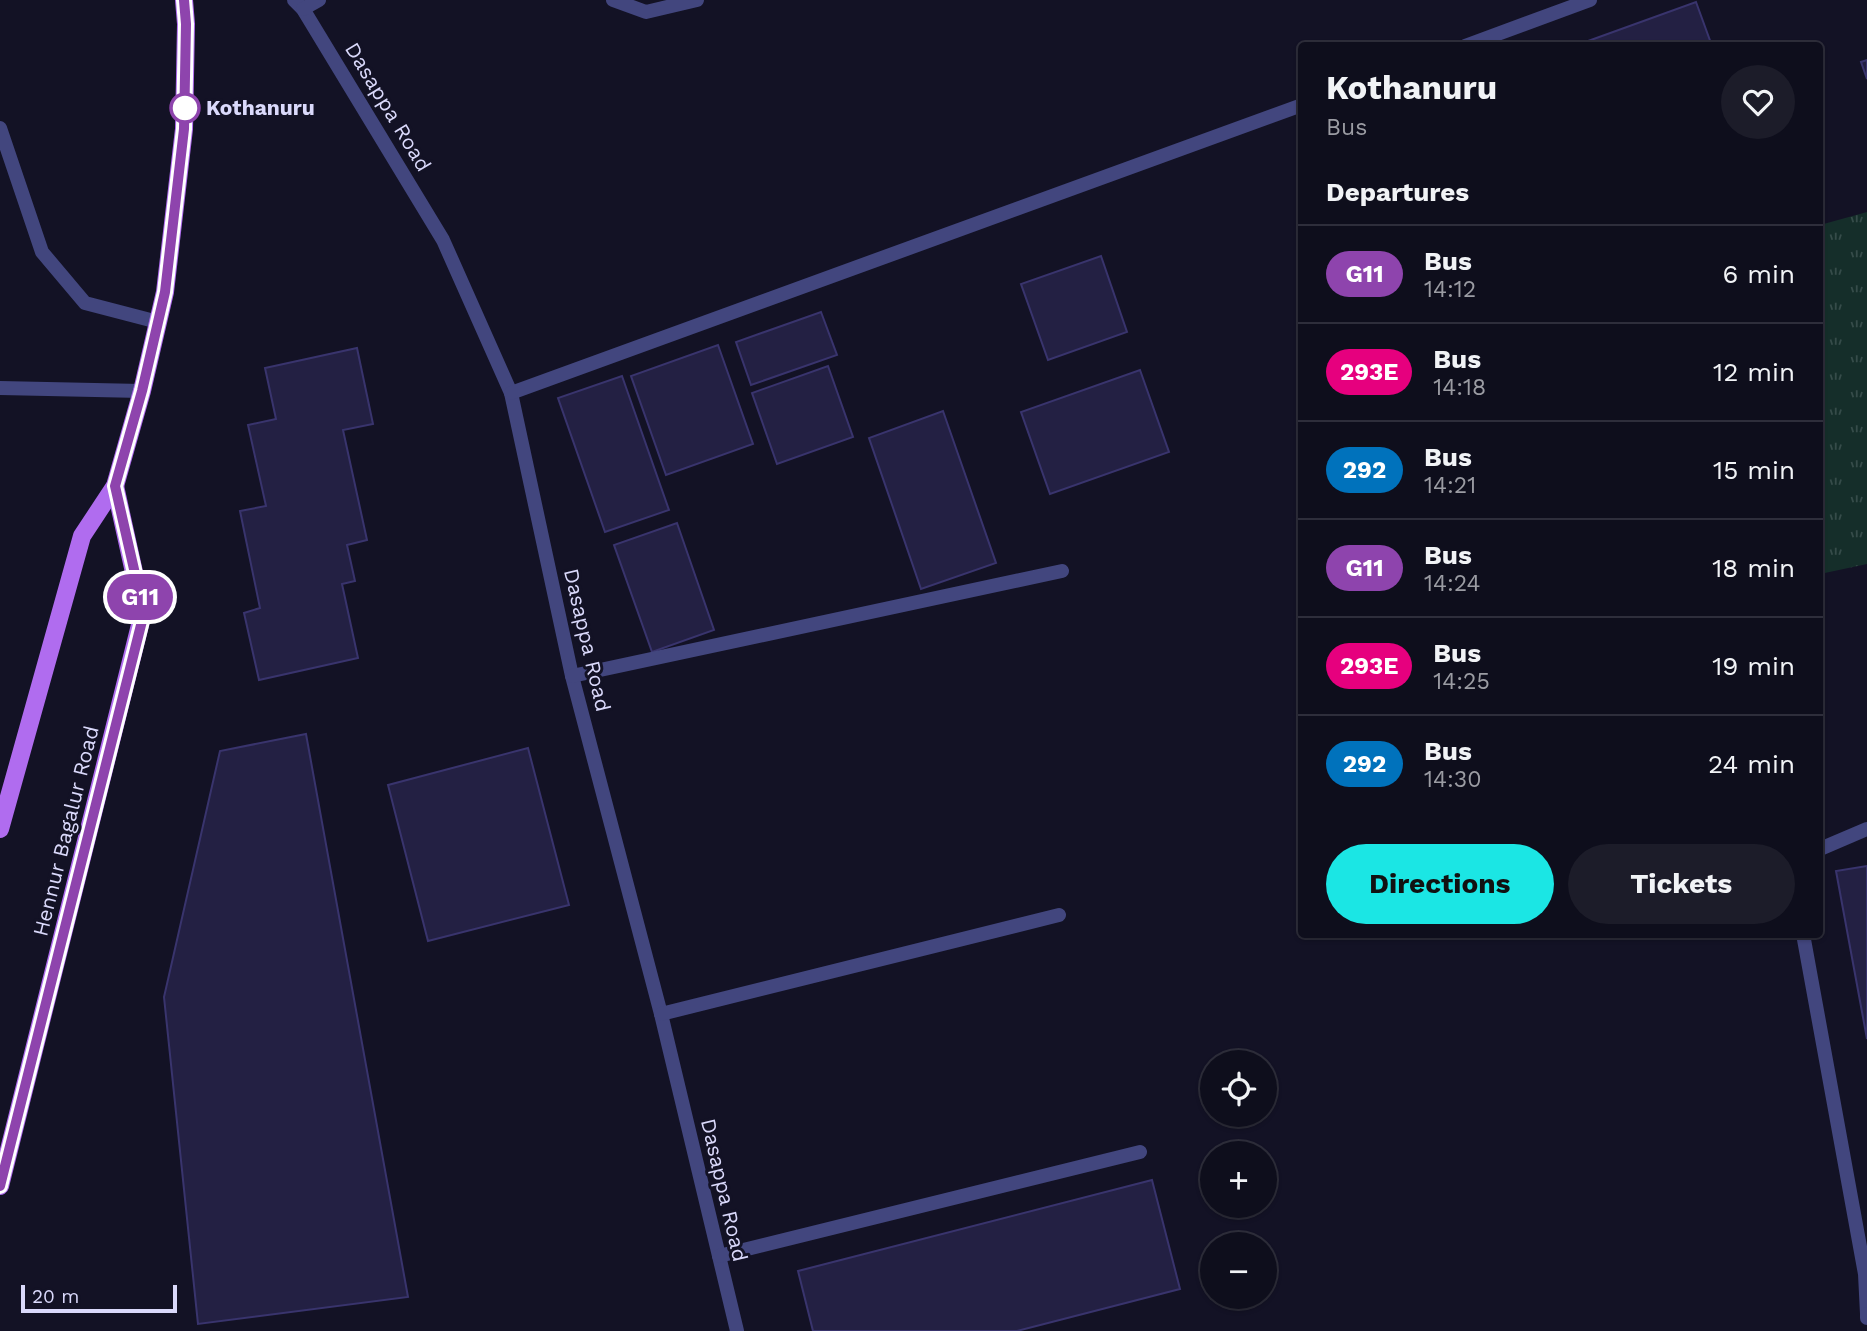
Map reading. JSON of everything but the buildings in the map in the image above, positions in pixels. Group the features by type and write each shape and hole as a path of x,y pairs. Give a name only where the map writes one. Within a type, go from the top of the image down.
{"main road":[{"name":"Hennur Bagalur Road","path":"0,829 82,536 115,486 142,391 165,292 184,129 184,0"},
{"name":"Hennur Bagalur Road","path":"0,1186 144,613 115,486"}],"street":[{"path":"299,4 319,0"},
{"path":"613,0 646,12 697,0"},
{"path":"1476,42 1590,0"},
{"name":"Dasappa Road","path":"299,4 443,240 511,393 572,676 661,1014 737,1331"},
{"path":"511,393 1298,106"},
{"path":"0,128 42,252 85,303 158,323"},
{"path":"0,387 142,391"},
{"path":"572,676 1062,571"},
{"path":"1823,848 1867,829"},
{"path":"661,1014 1059,915"},
{"path":"1804,938 1866,1274 1867,1315"},
{"path":"719,1256 1140,1152"}],"green space":[{"path":"1867,212 1867,564 1823,573 1823,224"}],"bus line":[{"name":"G11","path":"0,1186 144,613 115,486 142,391 165,292 184,129 184,0"}],"place":[{"name":"Kothanuru","path":"185,108"}]}
